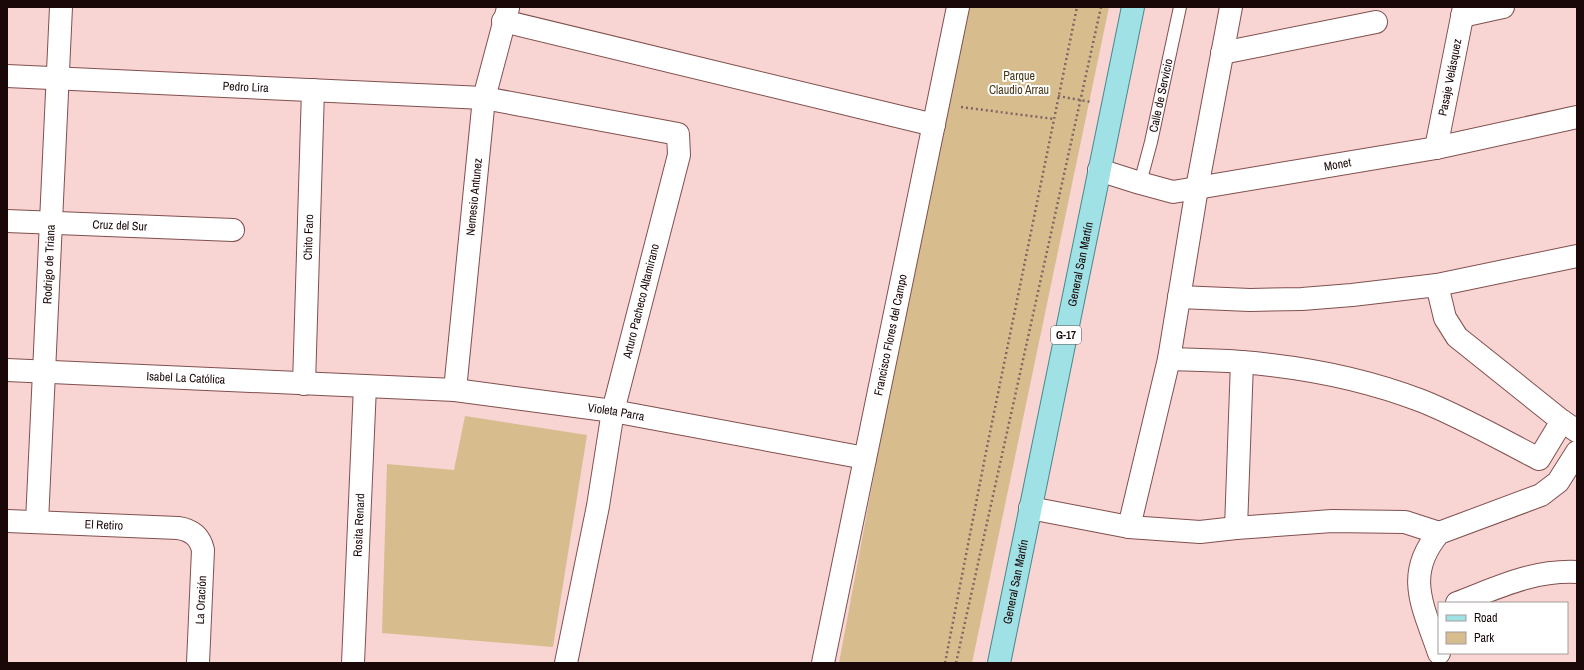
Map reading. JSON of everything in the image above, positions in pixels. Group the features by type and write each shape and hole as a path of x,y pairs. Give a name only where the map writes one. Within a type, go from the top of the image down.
{"main road":[{"name":"General San Martín","path":"999,663 1133,7"}],"street":[{"name":"Rodrigo de Triana","path":"37,522 61,7"},
{"name":"Francisco Flores del Campo","path":"823,663 958,7"},
{"path":"1129,526 1169,359 1197,188 1231,7"},
{"path":"1463,11 1503,7"},
{"name":"Pasaje Velásquez","path":"1436,148 1463,11"},
{"path":"506,14 934,125"},
{"name":"Nemesio Antunez","path":"455,390 484,98 506,14"},
{"path":"1222,53 1376,22"},
{"name":"Pedro Lira","path":"7,76 484,98"},
{"name":"Chito Faro","path":"304,384 314,90"},
{"name":"Arturo Pacheco Altamirano","path":"484,98 678,134 679,155 612,411 598,506 566,663"},
{"name":"Monet","path":"1100,170 1173,192 1436,148 1577,117"},
{"name":"Cruz del Sur","path":"7,221 233,230"},
{"path":"1179,297 1215,299 1302,299 1352,295 1437,285 1577,256"},
{"path":"1169,359 1242,362 1284,367 1326,374 1398,393 1457,416 1539,459 1570,426 1457,337 1445,318 1437,285"},
{"path":"1236,528 1242,362"},
{"name":"Isabel La Católica","path":"7,370 365,386"},
{"name":"Violeta Parra","path":"365,386 455,390 612,411 865,458"},
{"name":"Rosita Renard","path":"353,663 365,386"},
{"path":"1438,646 1433,612 1420,594 1419,576 1425,553 1439,533 1541,495 1558,482 1577,452"},
{"path":"1030,508 1129,526 1200,532 1332,521 1405,522 1439,533"},
{"name":"El Retiro","path":"7,521 178,528 185,529 198,537"},
{"name":"La Oración","path":"198,537 203,550 198,663"},
{"path":"1459,602 1494,587 1517,580 1544,574 1577,572"}],"lane":[{"name":"Calle de Servicio","path":"1140,183 1151,142 1180,7"}],"path":[{"path":"945,663 1077,7"},
{"path":"956,663 1101,7"},
{"path":"1058,96 1113,107"},
{"path":"938,103 1054,119"}],"green space":[{"name":"Parque Claudio Arrau","path":"961,7 1109,7 972,663 839,663"},
{"path":"465,416 587,435 553,647 382,633 387,464 454,470"}]}
